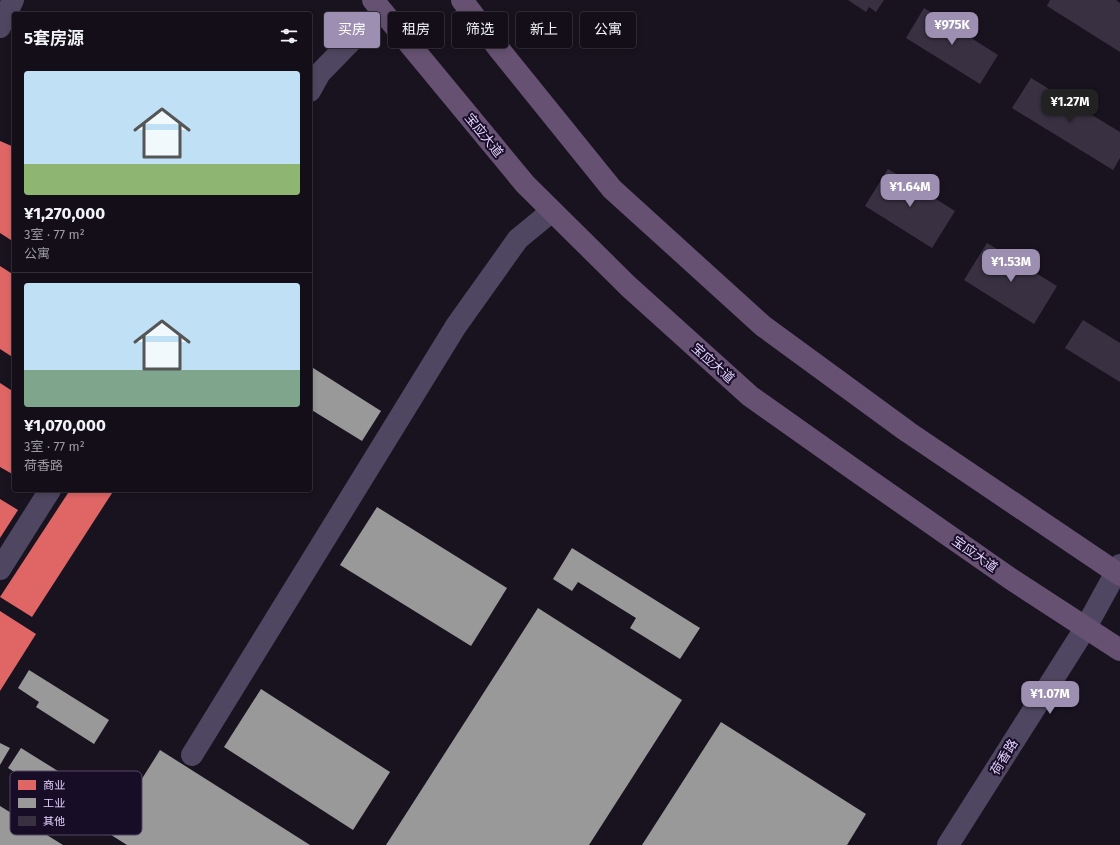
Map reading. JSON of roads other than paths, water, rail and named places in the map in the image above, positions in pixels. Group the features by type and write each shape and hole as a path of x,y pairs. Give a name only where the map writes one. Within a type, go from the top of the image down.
{"main road":[{"name":"宝应大道","path":"373,0 524,184 628,286 750,396 862,476 1011,579 1120,650"},
{"path":"462,0 612,188 763,326 908,432 1119,571"}],"street":[{"path":"0,27 13,0"},
{"path":"312,87 320,73 344,48"},
{"path":"192,755 456,326 518,239 552,211"},
{"path":"0,569 49,492"},
{"name":"荷香路","path":"948,845 1086,627 1119,571"}]}
